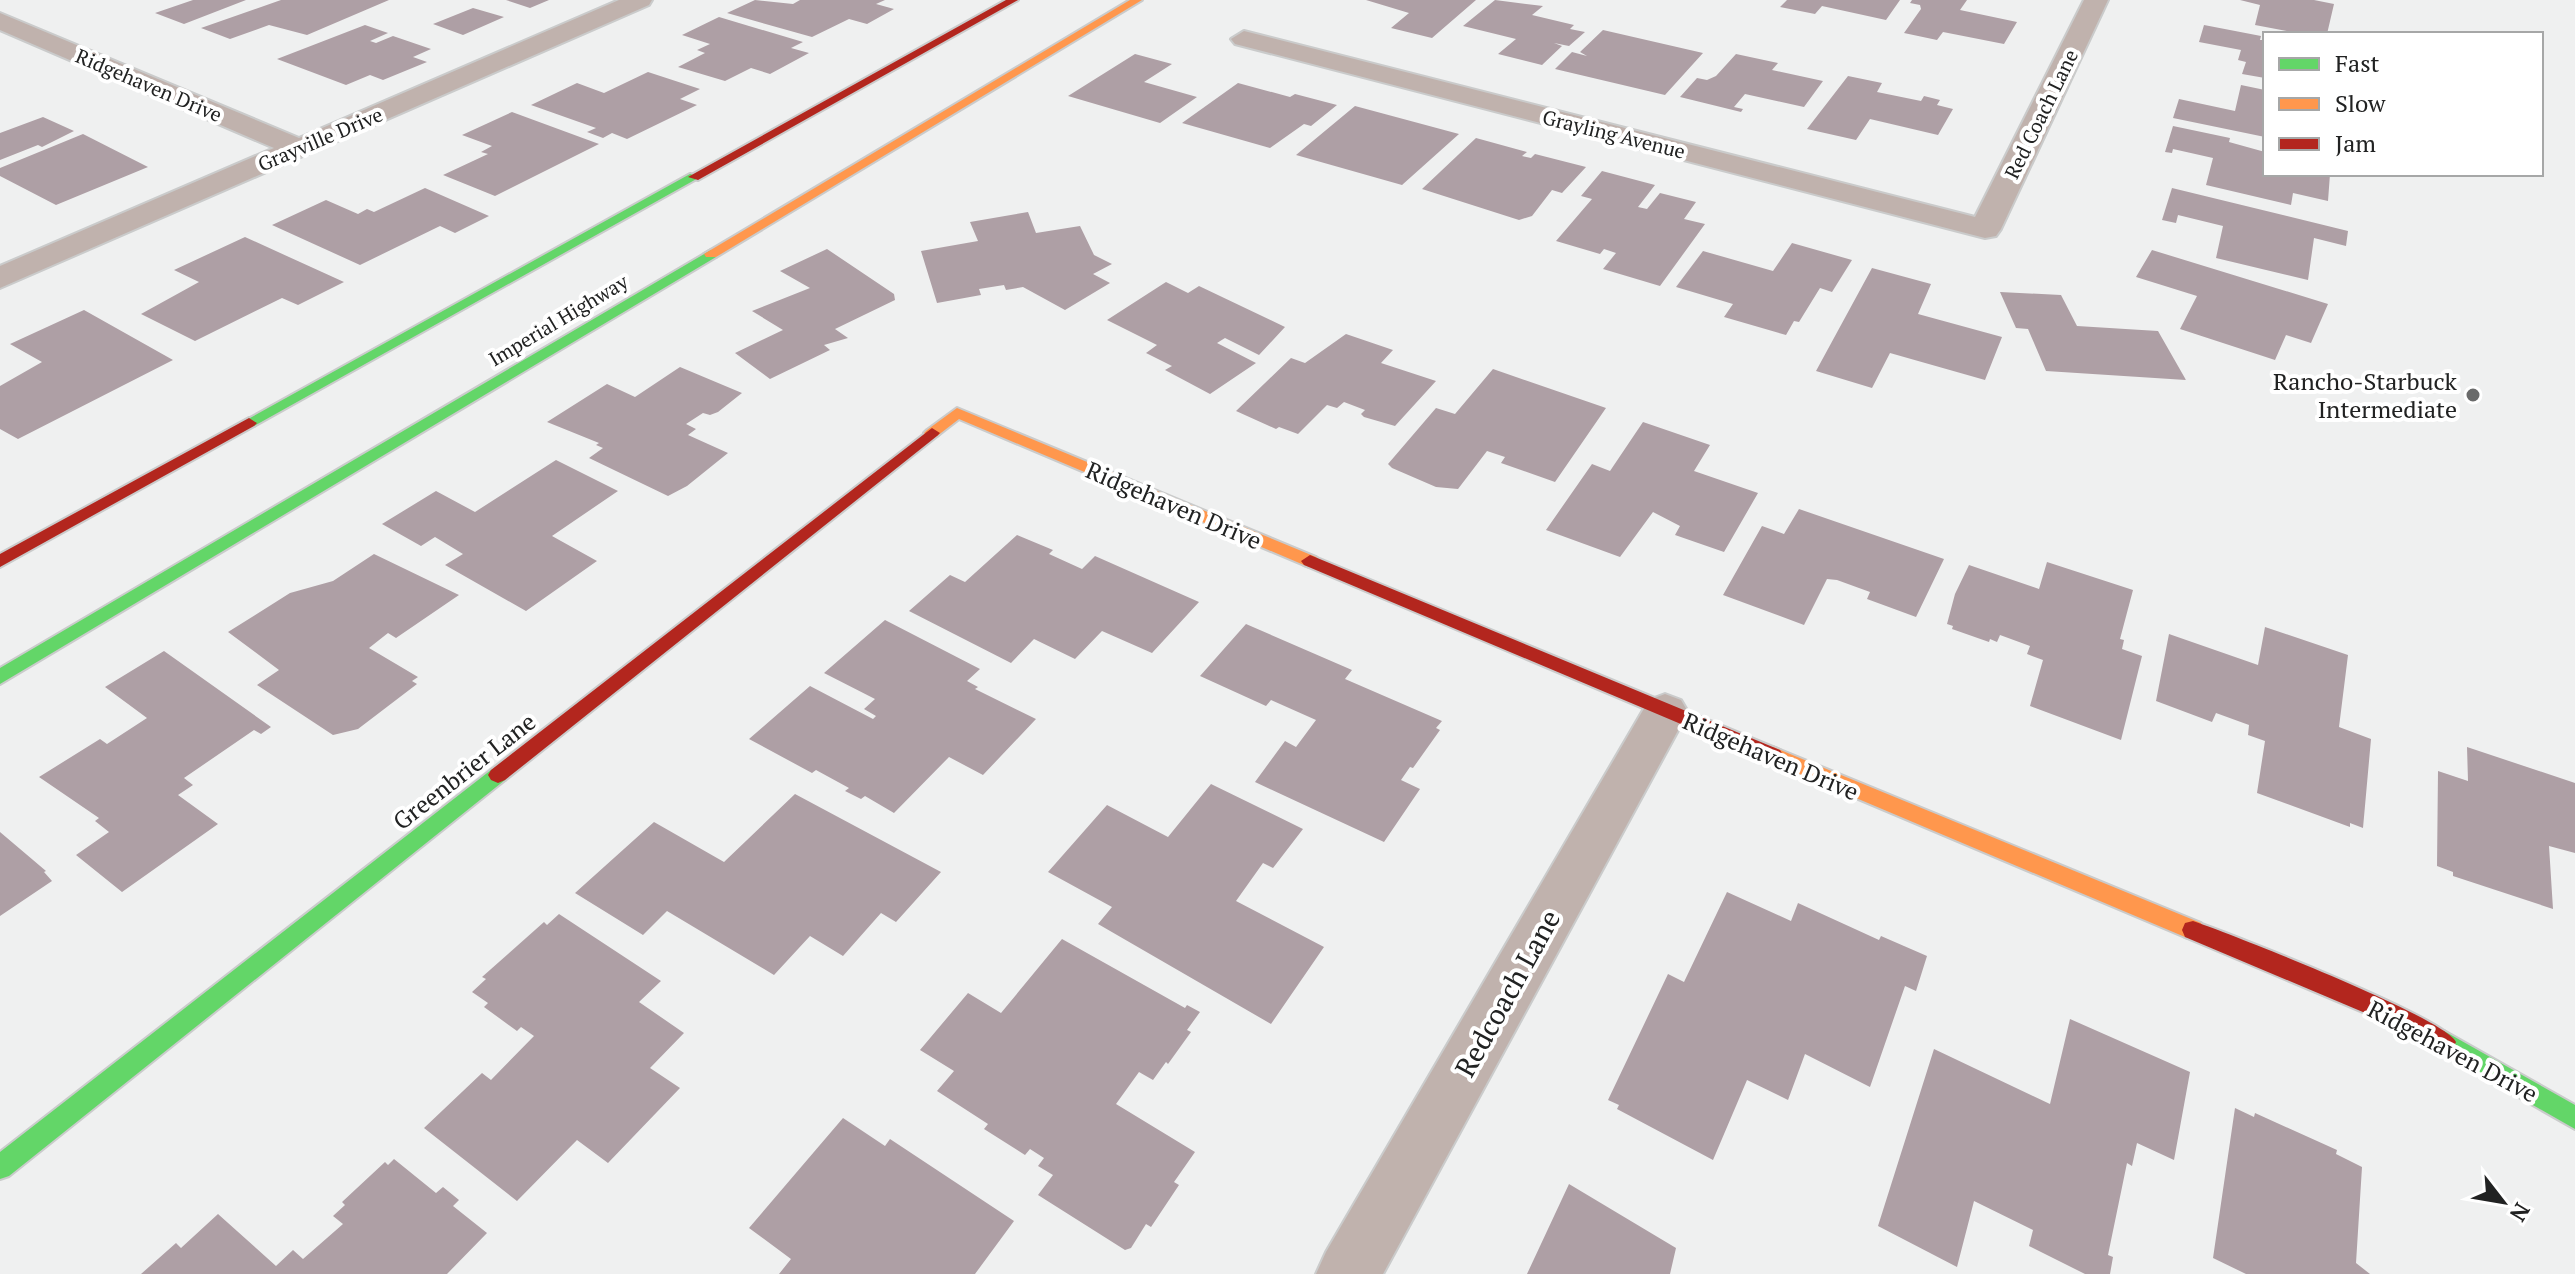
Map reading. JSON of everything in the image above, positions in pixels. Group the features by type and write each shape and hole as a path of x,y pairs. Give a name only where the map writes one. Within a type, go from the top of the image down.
{"main road":[{"path":"0,561 1013,0"},
{"name":"Imperial Highway","path":"0,677 1137,0"},
{"name":"Ridgehaven Drive","path":"957,413 2404,1019 2575,1118"},
{"name":"Greenbrier Lane","path":"0,1167 957,413"}],"street":[{"name":"Grayville Drive","path":"0,278 640,0"},
{"name":"Red Coach Lane","path":"1985,229 2096,0"},
{"name":"Ridgehaven Drive","path":"0,21 298,148"},
{"name":"Grayling Avenue","path":"1244,39 1985,229"},
{"name":"Redcoach Lane","path":"1348,1274 1665,712"}],"building":[{"path":"193,0 246,0 184,24 155,13"},
{"path":"281,0 389,0 307,35 269,25 230,39 201,28"},
{"path":"506,0 549,0 530,8"},
{"path":"755,0 793,4 800,0 885,0 876,4 894,9 867,24 849,19 812,37 727,13"},
{"path":"1366,0 1476,0 1432,38 1391,28 1409,13"},
{"path":"1495,0 1543,6 1532,15 1574,25 1570,29 1585,32 1569,46 1554,43 1562,46 1542,65 1498,54 1516,39 1463,26"},
{"path":"1787,0 1900,0 1886,20 1822,6 1815,14 1780,7"},
{"path":"1912,0 1967,0 1960,10 2017,22 2004,44 1943,32 1937,40 1904,33 1921,9 1920,5 1910,3"},
{"path":"2240,0 2314,0 2334,4 2327,32 2292,32 2255,25 2260,5"},
{"path":"473,8 504,17 463,35 433,24"},
{"path":"719,17 803,42 791,48 809,53 770,74 751,68 725,81 678,67 705,53 697,50 710,44 682,35"},
{"path":"365,25 388,33 370,41 376,43 393,36 431,49 413,57 427,62 383,80 370,75 346,85 277,59"},
{"path":"2204,25 2261,36 2263,78 2242,74 2246,62 2238,60 2241,50 2199,42"},
{"path":"1603,30 1703,53 1665,95 1555,69 1572,52 1587,56 1580,52"},
{"path":"1135,54 1172,64 1144,82 1197,97 1160,123 1068,96"},
{"path":"1736,54 1778,63 1772,70 1823,81 1804,107 1745,94 1734,107 1743,109 1741,112 1680,97 1697,78 1707,80 1716,76"},
{"path":"648,72 700,89 680,99 697,105 627,139 612,133 603,138 587,132 596,128 531,105 577,83 604,93"},
{"path":"1848,76 1882,83 1877,92 1921,101 1924,96 1940,100 1937,105 1953,109 1938,135 1870,119 1856,140 1807,129"},
{"path":"1238,83 1337,105 1311,126 1304,124 1270,148 1182,123"},
{"path":"2241,85 2263,90 2263,137 2173,118 2179,99 2235,111"},
{"path":"1355,106 1459,134 1402,185 1296,155"},
{"path":"512,112 599,144 495,196 443,175 488,154 481,152 492,146 462,135"},
{"path":"43,117 74,131 42,147 38,145 0,160 0,133"},
{"path":"2173,126 2230,138 2229,142 2263,151 2263,176 2330,176 2328,201 2293,193 2291,205 2206,185 2213,158 2173,149 2172,153 2165,152"},
{"path":"83,134 148,167 56,205 0,176 0,168"},
{"path":"1476,138 1527,152 1522,156 1531,158 1535,154 1586,167 1562,193 1552,190 1532,216 1519,220 1422,189"},
{"path":"1602,171 1655,185 1638,207 1647,209 1660,193 1696,202 1684,219 1705,224 1660,286 1603,269 1616,253 1604,249 1600,254 1556,241 1592,199 1581,196"},
{"path":"425,188 489,216 455,233 440,226 360,265 272,225 326,200 358,214 367,209 374,212"},
{"path":"2172,188 2348,231 2346,246 2314,238 2308,280 2216,258 2223,226 2178,215 2176,223 2162,220"},
{"path":"1028,212 1036,233 1080,226 1094,255 1112,264 1093,274 1110,283 1065,310 1023,287 1006,290 1004,285 979,289 981,295 937,303 921,251 978,241 970,222"},
{"path":"245,237 344,282 298,305 282,298 195,341 141,314 199,282 174,270"},
{"path":"1792,243 1852,260 1832,292 1820,288 1799,322 1794,321 1786,335 1724,317 1733,304 1676,287 1703,251 1773,271"},
{"path":"827,249 894,294 895,300 835,329 848,338 824,345 830,350 770,379 735,353 783,330 752,311 810,288 780,271"},
{"path":"2152,250 2328,304 2311,343 2286,335 2275,360 2180,329 2197,296 2136,277"},
{"path":"1872,268 1931,284 1918,314 2002,337 1985,380 1890,353 1872,388 1816,371"},
{"path":"1166,282 1188,293 1199,286 1285,327 1259,355 1225,338 1217,343 1256,363 1210,394 1165,370 1172,366 1146,353 1157,345 1107,320"},
{"path":"2000,292 2061,295 2077,326 2158,331 2186,380 2046,371 2028,329 2016,328"},
{"path":"84,310 173,360 18,439 0,429 0,386 42,362 10,344"},
{"path":"1346,334 1393,350 1381,363 1436,381 1395,426 1364,417 1361,414 1365,410 1344,402 1337,408 1327,405 1298,434 1279,427 1276,429 1236,411 1291,358 1305,363"},
{"path":"680,367 742,393 718,412 710,415 703,413 686,424 696,429 688,435 728,453 687,486 668,496 589,458 603,448 596,445 599,443 547,422 607,384 635,397"},
{"path":"1493,369 1606,408 1555,482 1501,463 1505,457 1487,451 1458,489 1436,487 1388,464 1436,408 1455,414"},
{"path":"1643,422 1710,445 1694,471 1758,493 1724,552 1675,535 1680,526 1653,512 1620,557 1546,530 1592,464 1610,471"},
{"path":"556,460 618,491 552,536 597,561 526,611 445,565 463,554 435,537 421,546 382,524 436,491 475,512"},
{"path":"1799,509 1944,559 1916,617 1867,599 1870,592 1837,580 1827,579 1804,625 1723,595 1762,526 1784,534"},
{"path":"1017,535 1053,550 1049,554 1082,569 1095,556 1199,602 1152,653 1102,631 1075,659 1034,639 1011,663 909,611 950,575 965,582"},
{"path":"374,554 459,595 396,638 388,633 369,648 418,677 412,681 417,684 358,729 333,735 257,685 279,670 228,632 290,593 333,581"},
{"path":"2047,562 2133,590 2120,639 2124,640 2122,649 2142,656 2121,740 2030,706 2043,660 2027,654 2030,646 2000,635 1997,642 1990,639 1989,642 1952,629 1953,626 1947,624 1955,594 1969,565 2039,589"},
{"path":"885,620 980,669 967,681 978,687 975,689 1036,719 983,775 949,757 894,813 865,796 861,799 845,791 849,788 816,770 812,773 749,739 810,686 873,719 876,716 864,709 875,699 824,673"},
{"path":"1246,624 1352,670 1345,679 1442,721 1436,728 1440,730 1401,780 1420,789 1384,842 1255,782 1285,741 1296,747 1316,720 1271,700 1266,706 1200,676"},
{"path":"2265,627 2348,655 2339,727 2371,739 2363,828 2350,823 2350,827 2257,793 2265,741 2248,735 2249,725 2216,713 2212,722 2156,701 2169,634 2258,665"},
{"path":"164,651 271,727 261,734 254,730 184,778 193,785 178,795 218,824 122,892 76,855 109,832 95,821 99,818 39,777 100,739 107,744 147,718 105,687"},
{"path":"2467,747 2575,783 2575,853 2549,846 2553,909 2453,876 2453,872 2437,866 2438,771 2468,781"},
{"path":"1211,784 1303,829 1273,868 1263,863 1236,901 1324,947 1271,1024 1098,924 1112,907 1048,872 1107,805 1168,837"},
{"path":"795,794 941,872 896,922 881,913 843,956 810,936 774,975 667,911 643,935 575,893 654,822 724,862"},
{"path":"0,832 46,871 52,881 0,916"},
{"path":"1727,892 1791,921 1798,903 1879,940 1881,936 1927,956 1916,991 1905,986 1870,1087 1805,1054 1788,1100 1747,1080 1713,1160 1617,1109 1619,1105 1608,1100 1668,974 1684,982"},
{"path":"559,914 661,981 639,1002 684,1033 650,1068 680,1088 608,1163 577,1140 517,1201 424,1128 482,1073 491,1080 534,1036 521,1027 517,1031 484,1007 488,1003 472,992 486,979 482,977 544,922 547,925"},
{"path":"1062,939 1185,1008 1187,1005 1200,1012 1187,1030 1191,1032 1168,1064 1166,1062 1153,1080 1139,1072 1116,1104 1195,1152 1174,1182 1179,1185 1151,1227 1146,1224 1131,1248 1125,1250 1038,1195 1053,1175 1038,1166 1044,1158 1030,1149 1025,1155 984,1129 988,1124 937,1091 954,1071 920,1050 968,993 1001,1013"},
{"path":"2070,1019 2190,1072 2174,1160 2137,1143 2132,1166 2127,1163 2108,1255 2113,1257 2110,1274 2085,1274 2029,1246 2033,1230 1974,1201 1957,1267 1878,1226 1934,1049 2050,1104"},
{"path":"2235,1108 2254,1117 2255,1113 2337,1150 2336,1154 2362,1167 2356,1263 2370,1274 2246,1274 2213,1258"},
{"path":"843,1118 885,1146 890,1139 1014,1221 975,1274 779,1274 791,1259 749,1228"},
{"path":"394,1159 436,1193 443,1187 459,1200 453,1206 487,1233 447,1274 141,1274 176,1243 181,1248 218,1214 276,1266 293,1250 303,1259 343,1224 333,1216 345,1205 342,1202 385,1162 388,1165"},
{"path":"1569,1184 1676,1248 1670,1274 1527,1274"}],"traffic: fast":[{"path":"249,423 694,177"},
{"path":"0,677 711,254"},
{"path":"0,1167 498,775"},
{"path":"2444,1042 2575,1118"}],"traffic: slow":[{"path":"711,254 1137,0"},
{"path":"932,433 957,413 1310,561"},
{"path":"1773,755 2193,930"}],"traffic: jam":[{"path":"694,177 1013,0"},
{"path":"0,561 249,423"},
{"path":"498,775 932,433"},
{"path":"1310,561 1773,755"},
{"path":"2193,930 2404,1019 2444,1042"}],"place":[{"name":"Rancho-Starbuck Intermediate","path":"2473,395"}]}
